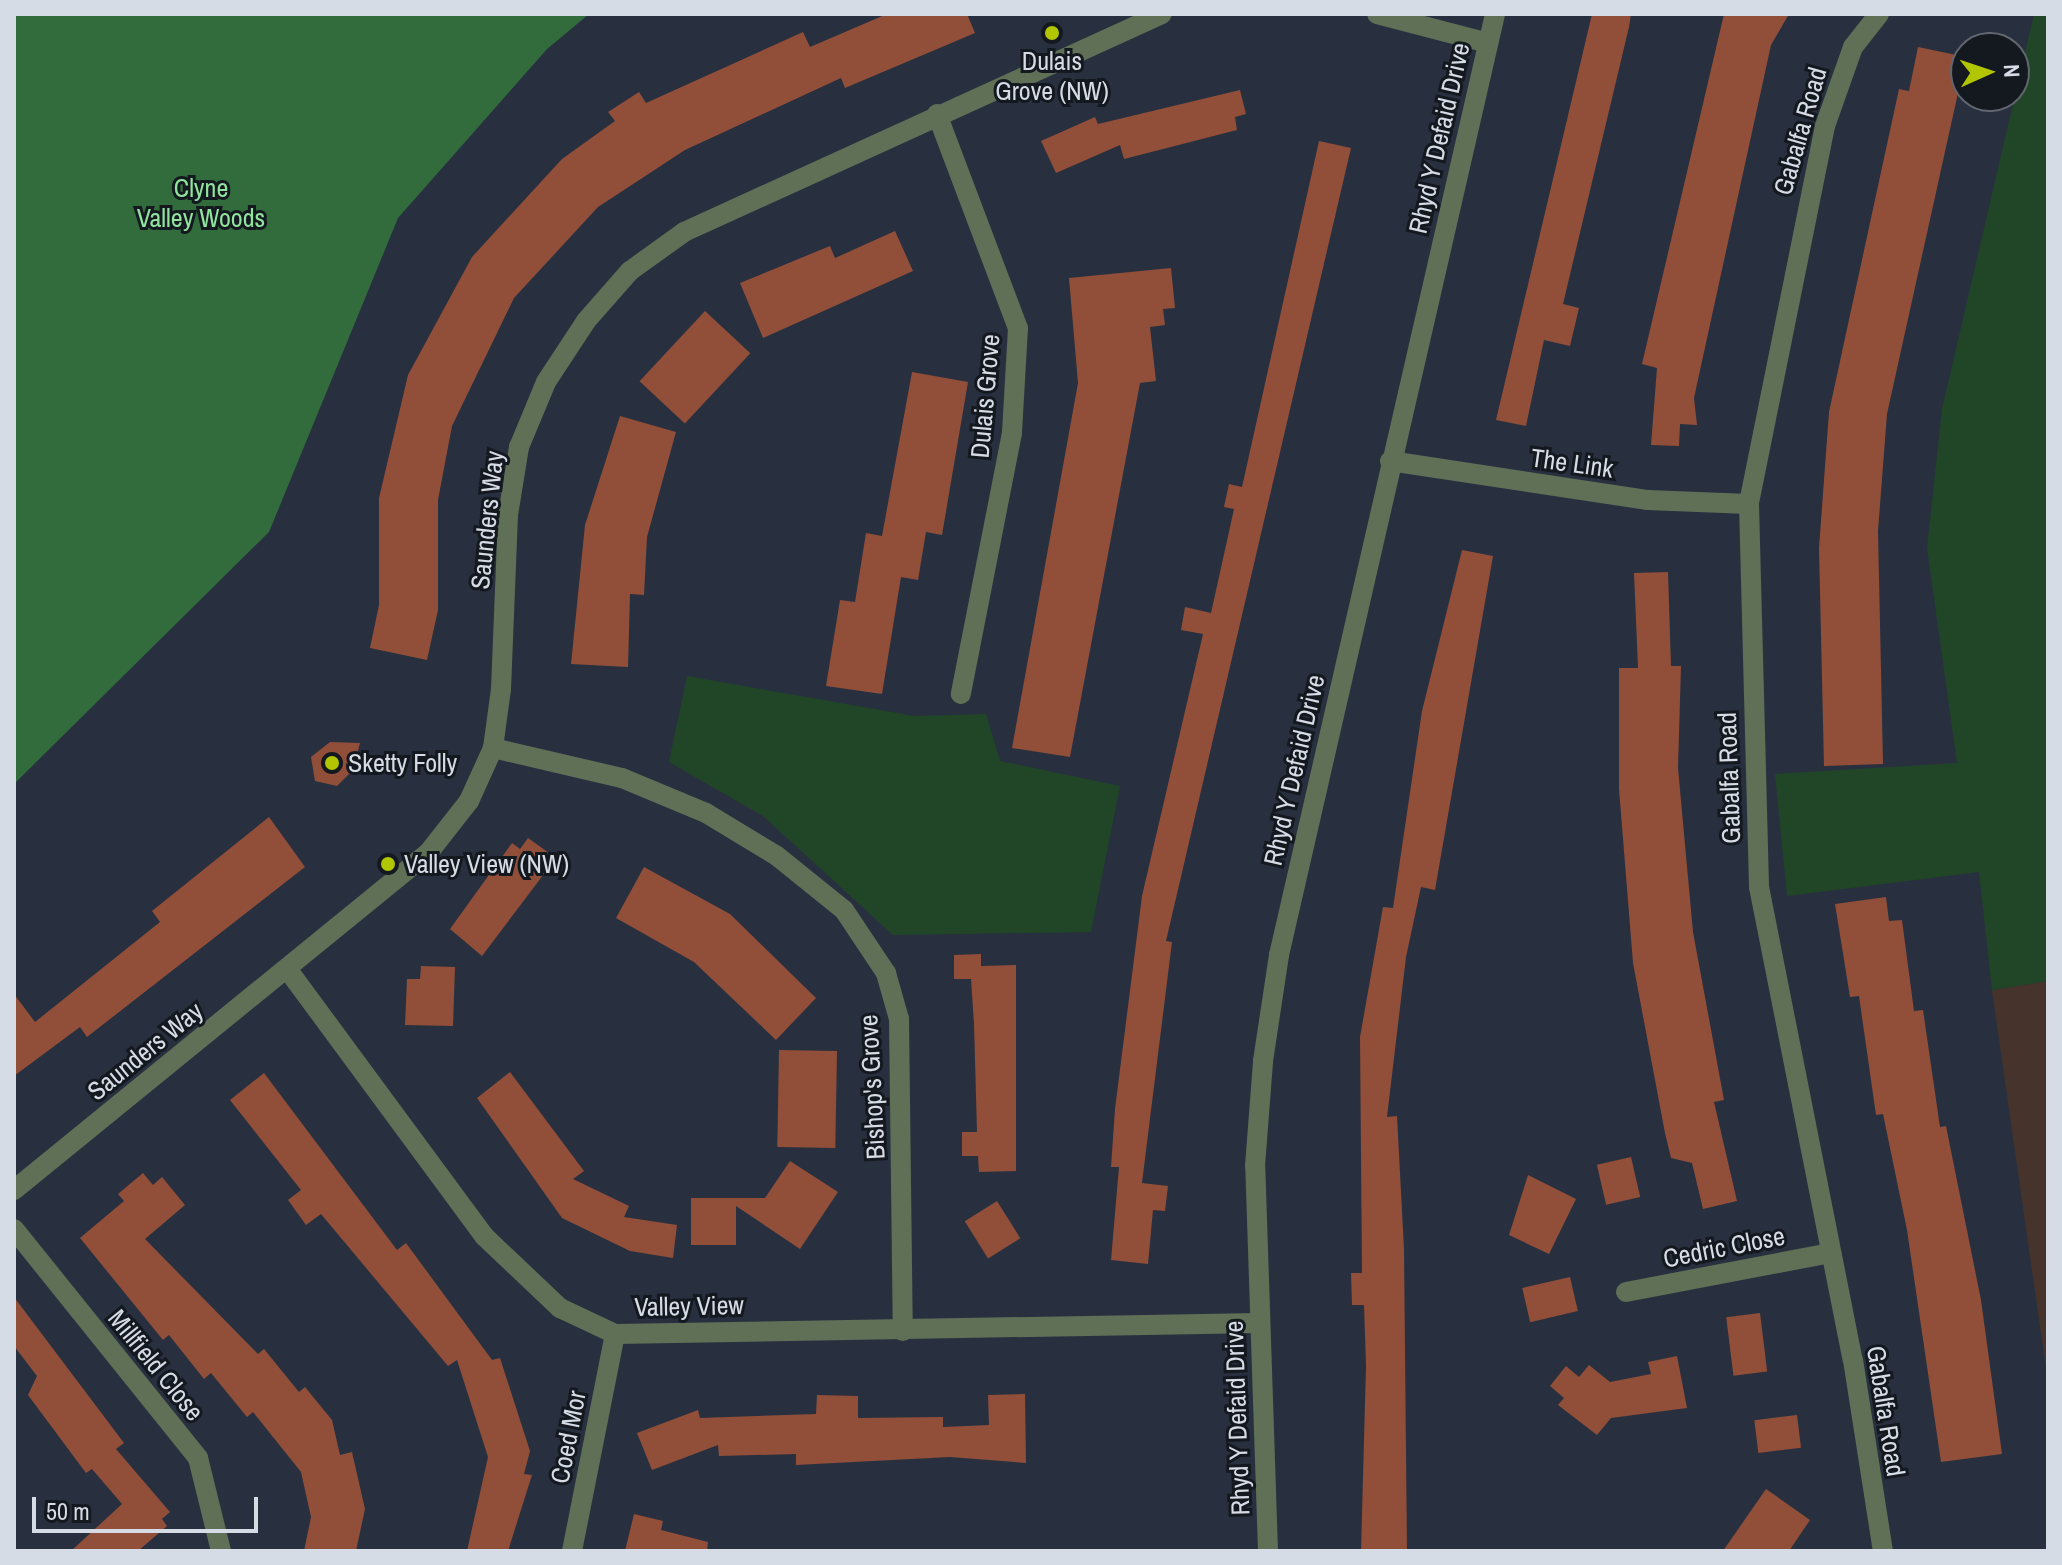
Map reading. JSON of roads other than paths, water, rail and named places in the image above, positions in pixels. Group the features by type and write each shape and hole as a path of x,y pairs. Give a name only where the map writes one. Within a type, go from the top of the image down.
{"street":[{"name":"Saunders Way","path":"15,1187 288,970 429,852 469,801 493,748 519,447 546,382 586,321 630,271 684,232 1162,14"},
{"path":"1377,14 1488,43"},
{"name":"Rhyd Y Defaid Drive","path":"1268,1551 1255,1166 1265,1046 1390,461 1495,14"},
{"name":"Gabalfa Road","path":"1879,14 1853,47 1825,126 1749,504 1759,887 1831,1253 1883,1551"},
{"name":"Dulais Grove","path":"937,114 1018,328 1012,433 961,694"},
{"name":"The Link","path":"1390,461 1648,500 1749,504"},
{"name":"Bishop's Grove","path":"493,748 622,778 706,813 777,856 844,910 886,973 899,1019 903,1331"},
{"name":"Valley View","path":"288,970 484,1236 560,1308 615,1334 1259,1323"},
{"name":"Millfield Close","path":"14,1229 198,1458 221,1551"},
{"name":"Cedric Close","path":"1626,1292 1831,1253"},
{"name":"Coed Mor","path":"572,1551 615,1334"}],"place":[{"name":"Dulais Grove (NW)","path":"1052,33"},
{"name":"Sketty Folly","path":"332,763"},
{"name":"Valley View (NW)","path":"388,864"}],"park label":[{"name":"Clyne Valley Woods","path":"201,203"}]}
